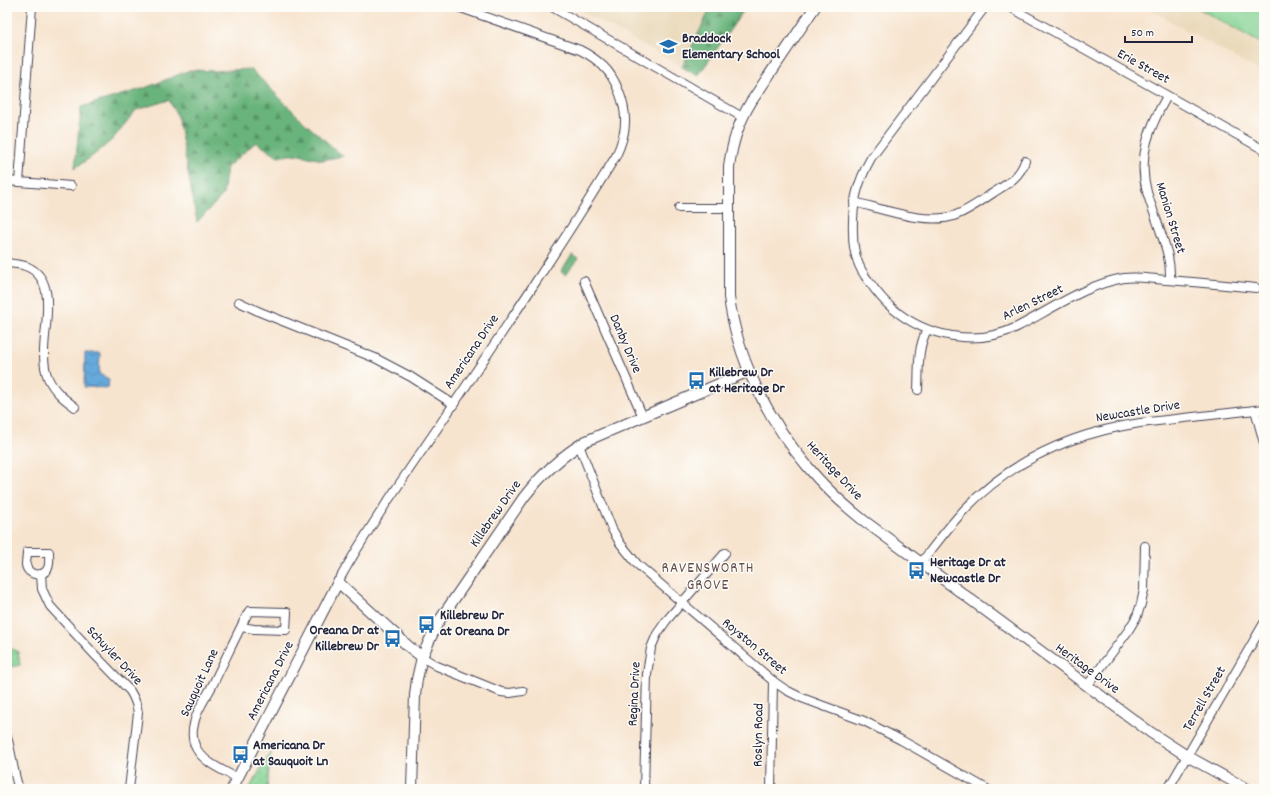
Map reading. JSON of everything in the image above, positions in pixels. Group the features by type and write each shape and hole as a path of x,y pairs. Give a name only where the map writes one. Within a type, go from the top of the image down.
{"street":[{"path":"19,182 32,7"},
{"name":"Americana Drive","path":"232,789 338,582 369,530 531,289 599,183 620,146 623,136 625,122 621,99 612,77 604,67 592,57 580,50 458,7"},
{"path":"552,7 742,116"},
{"name":"Heritage Drive","path":"815,7 742,116 731,150 729,167 728,281 731,315 749,371 761,397 789,444 808,467 838,499 863,520 1150,732 1187,756 1247,789"},
{"name":"Arlen Street","path":"984,7 871,158 857,186 852,217 855,254 862,272 879,296 891,308 927,330 953,336 968,337 993,334 1015,328 1087,290 1110,281 1125,278 1170,280 1256,288"},
{"name":"Erie Street","path":"1010,7 1264,150"},
{"name":"Manion Street","path":"1167,96 1150,129 1144,159 1144,175 1146,191 1168,256 1170,280"},
{"path":"854,202 920,218 944,218 968,209 1011,182 1019,174 1025,161"},
{"path":"7,181 71,186"},
{"path":"679,208 729,208"},
{"path":"7,263 29,268 35,272 44,283 48,298 44,354 45,368 48,378 57,392 75,407"},
{"name":"Danby Drive","path":"584,281 643,416"},
{"path":"239,302 388,364 412,377 453,404"},
{"path":"918,390 920,350 927,330"},
{"name":"Killebrew Drive","path":"412,789 415,695 422,657 437,624 536,481 563,456 579,445 749,371"},
{"name":"Newcastle Drive","path":"921,564 965,508 984,491 1015,468 1048,450 1089,434 1140,422 1264,409"},
{"path":"1255,410 1264,443"},
{"name":"Royston Street","path":"579,445 612,529 620,543 637,564 773,681 802,698 864,721 901,740 987,789"},
{"path":"1087,686 1128,631 1137,616 1144,590 1145,546"},
{"name":"Regina Drive","path":"644,789 647,674 651,648 657,634 666,621 725,553"},
{"name":"Schuyler Drive","path":"41,574 42,589 50,606 135,698 138,713 129,789"},
{"path":"338,582 408,646 437,666 501,692 510,694 523,691"},
{"name":"Sauquoit Lane","path":"237,778 207,761 200,754 194,743 192,733 196,717 241,627 249,611 287,612 286,630 241,627"},
{"name":"Terrell Street","path":"1168,789 1264,623"},
{"name":"Roslyn Road","path":"771,789 773,681"},
{"path":"7,737 16,778 20,789"}],"shaded area":[{"name":"Braddock Elementary School","path":"575,7 711,7 682,67"},
{"path":"1145,7 1264,7 1264,74"}],"green space":[{"path":"711,7 746,7 698,76 682,67"},
{"path":"1196,7 1264,7 1264,45"},
{"path":"251,69 307,125 343,156 323,160 295,154 278,157 256,142 227,167 223,195 197,222 178,117 169,100 136,110 112,140 75,168 81,107 145,88 190,70 213,71"},
{"path":"572,255 578,259 565,275 561,272"},
{"path":"12,649 18,652 20,665 10,667 7,651"},
{"path":"271,751 267,789 249,789"}],"water":[{"path":"85,353 100,353 99,374 109,379 108,388 84,387"}],"place":[{"name":"Braddock Elementary School","path":"669,47"},
{"name":"Killebrew Dr at Heritage Dr","path":"696,381"},
{"name":"Heritage Dr at Newcastle Dr","path":"917,571"},
{"name":"Killebrew Dr at Oreana Dr","path":"427,624"},
{"name":"Oreana Dr at Killebrew Dr","path":"392,639"},
{"name":"Americana Dr at Sauquoit Ln","path":"240,754"}],"district":[{"name":"RAVENSWORTH GROVE","path":"708,578"}]}
